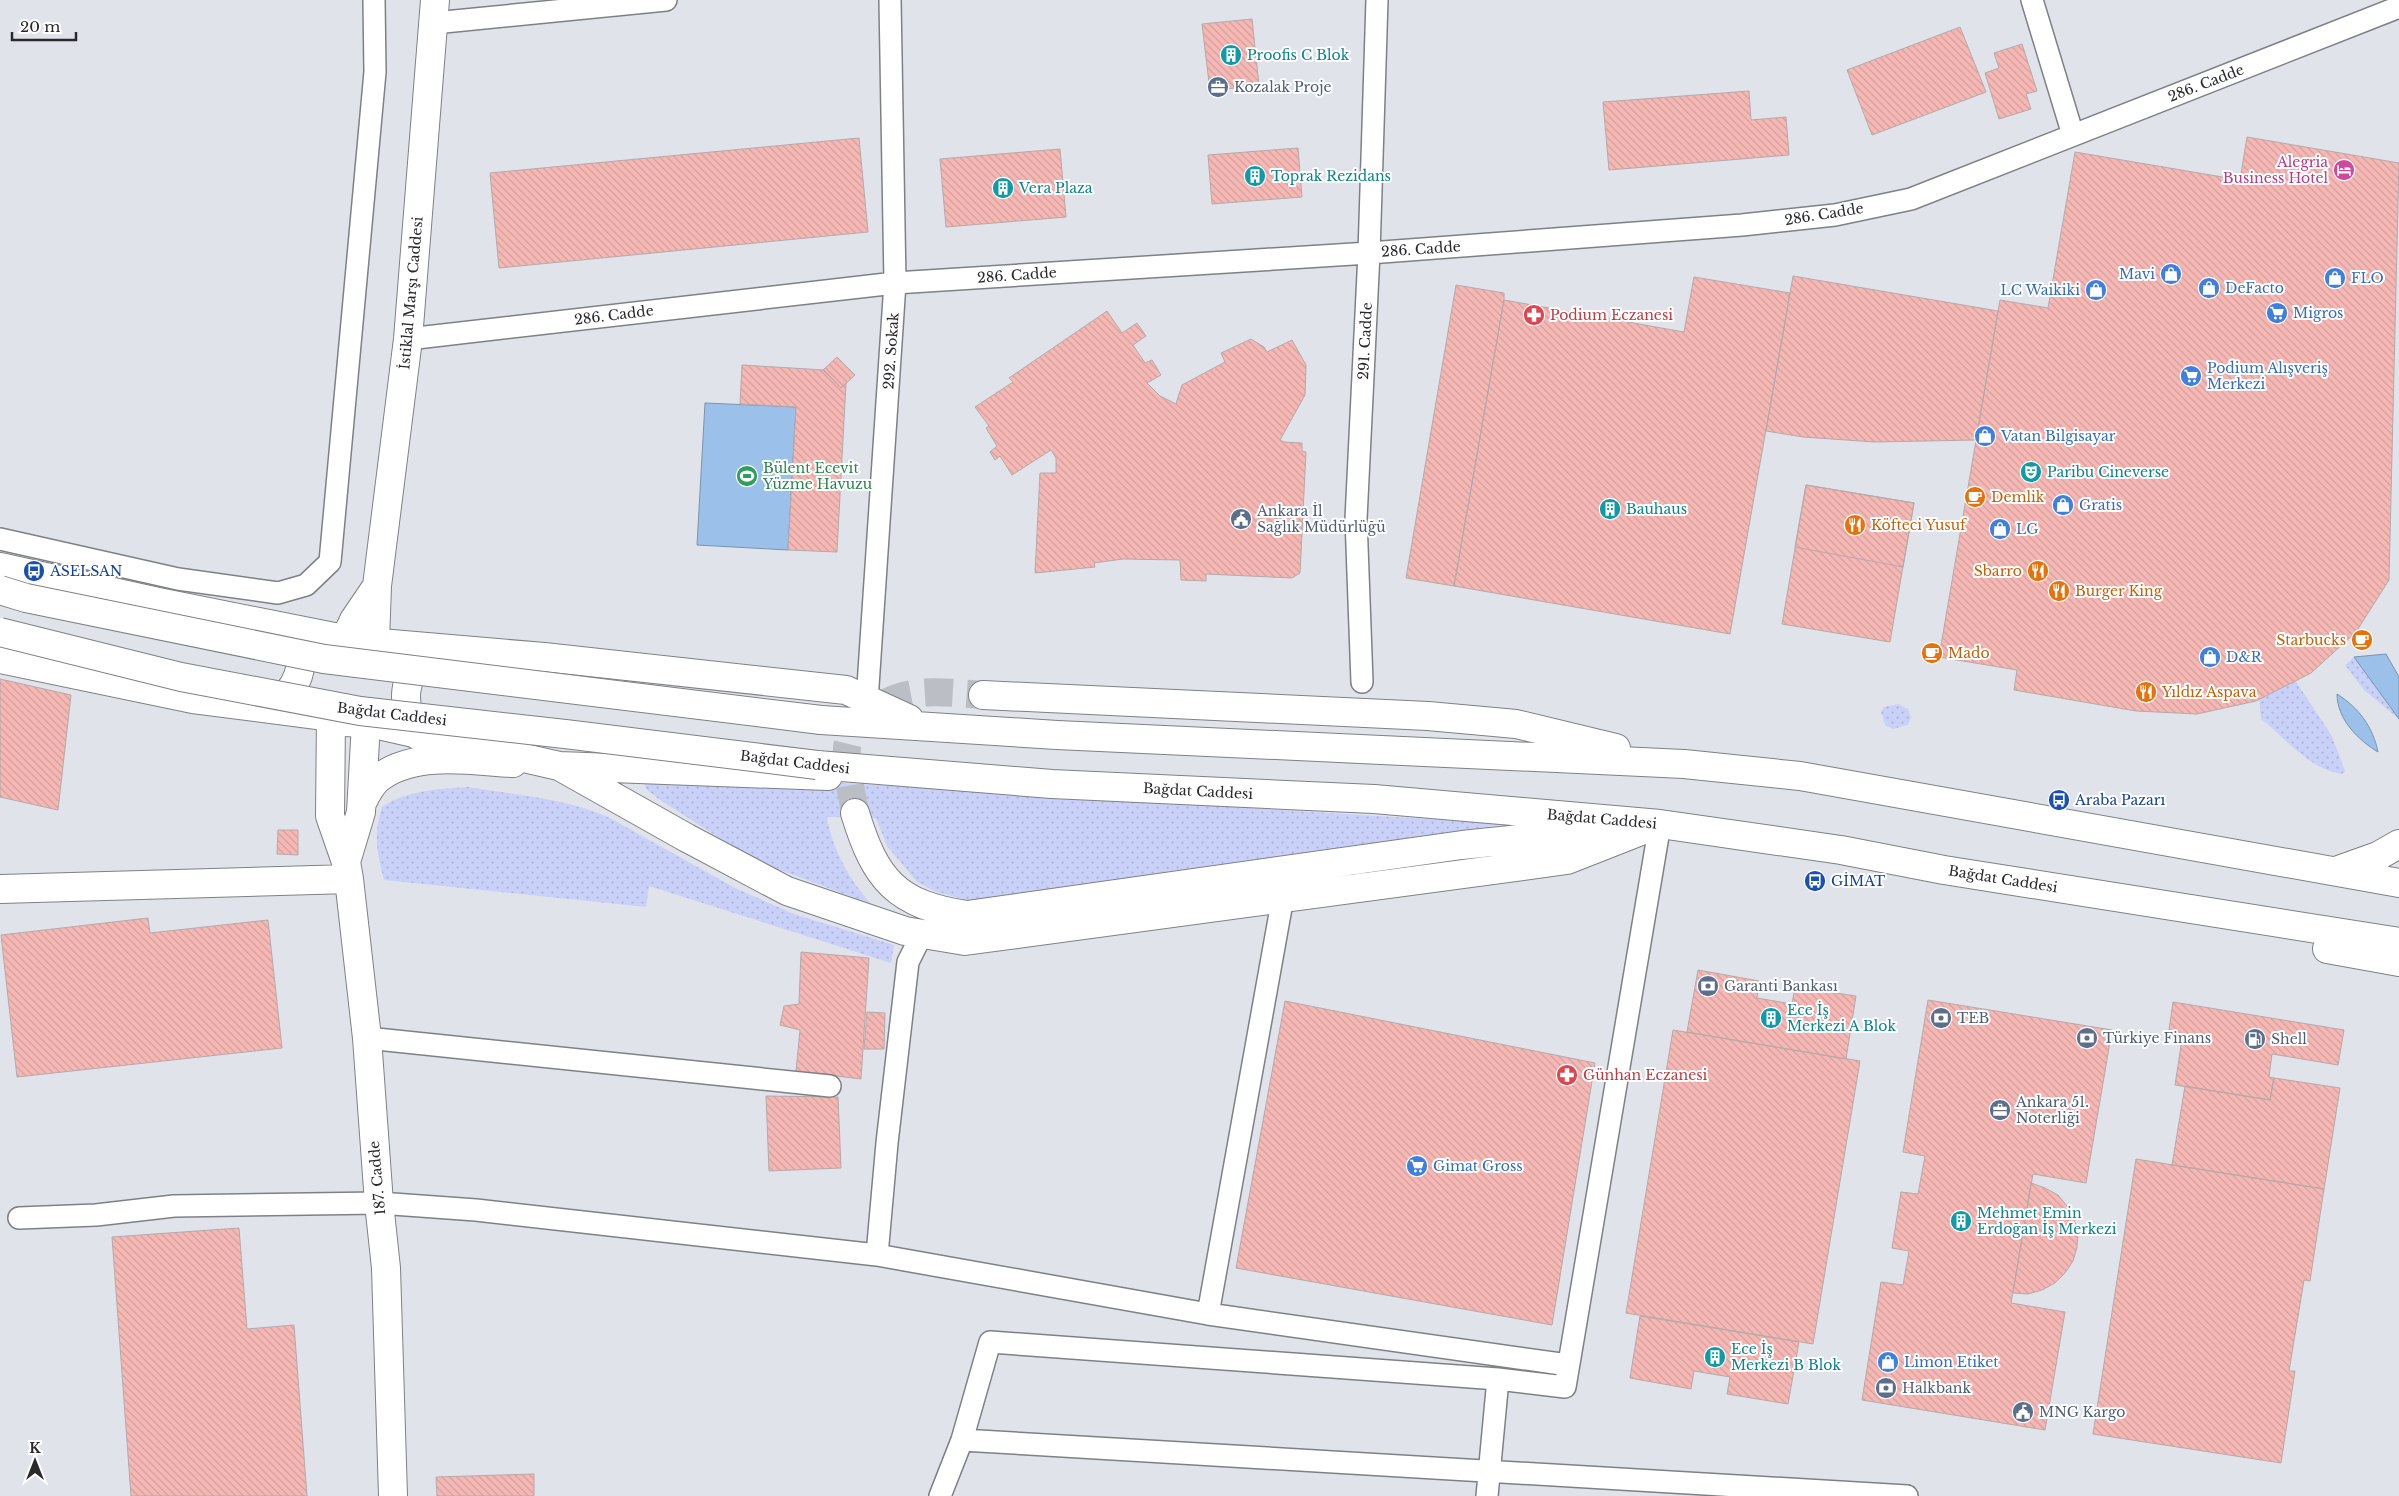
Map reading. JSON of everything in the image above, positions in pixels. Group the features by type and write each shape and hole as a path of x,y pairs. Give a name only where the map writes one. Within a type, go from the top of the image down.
{"main road":[{"name":"İstiklal Marşı Caddesi","path":"377,642 378,586 408,339 435,11"},
{"path":"0,567 158,602 343,638 366,638 377,642 430,648 544,657 846,690 927,727"},
{"path":"347,870 330,816 328,717 315,693 313,681 315,668 321,656 343,638 378,586"},
{"path":"0,590 26,598 324,659 821,720 927,727 1684,764 1800,776 2399,883"},
{"path":"271,709 291,692 300,671 297,648 285,627"},
{"name":"Bağdat Caddesi","path":"0,632 181,677 360,711 817,765 927,776 1374,799 1660,824 1841,850 1944,870 2399,942"},
{"path":"347,870 362,803 368,723 391,696 394,684 393,672 377,642"},
{"path":"417,735 408,712 406,689 414,666 430,648"},
{"path":"0,659 193,699 328,717 342,722 368,723 559,766 687,838 787,891 905,931 965,941 1051,931 1283,897 1568,860 1660,824"},
{"path":"983,695 1399,714 1506,723 1684,764"},
{"path":"362,803 374,782 383,774 416,762 452,760 798,776 927,776"},
{"path":"855,813 863,838 877,869 903,896 938,911 967,915 1452,846 1660,824"},
{"path":"2334,872 2378,856 2399,844"},
{"path":"0,890 347,870"},
{"name":"187. Cadde","path":"347,870 367,1038 379,1202 386,1268 394,1496"},
{"path":"2236,916 2312,946 2399,962"}],"street":[{"path":"0,540 178,579 278,593 306,585 330,562 375,72 374,0"},
{"path":"435,11 666,0"},
{"name":"292. Sokak","path":"867,701 895,283 890,0"},
{"name":"291. Cadde","path":"1362,682 1356,519 1369,253 1377,0"},
{"path":"2032,0 2073,135"},
{"name":"286. Cadde","path":"408,339 895,283 1369,253 1742,225 1836,215 1911,198 2399,7"},
{"path":"940,1496 962,1440 990,1342 1498,1379 1565,1387 1660,824"},
{"path":"1208,1314 1283,897"},
{"path":"877,1255 887,1143 908,962 922,934"},
{"path":"367,1038 830,1086"},
{"path":"19,1218 96,1214 174,1206 379,1202 476,1210 877,1255 1208,1314 1568,1364"},
{"path":"1487,1496 1498,1379"},
{"path":"962,1440 1907,1496"}],"shaded area":[{"name":"Bülent Ecevit Yüzme Havuzu","path":"705,403 796,407 788,550 697,545"},
{"path":"2386,654 2399,677 2399,719 2354,657"},
{"path":"2354,657 2399,719 2364,690 2345,665"},
{"path":"2291,674 2332,736 2345,771 2342,774 2330,771 2308,760 2261,719 2258,687"},
{"path":"2337,694 2352,705 2369,726 2378,752 2350,728 2341,712"},
{"path":"1898,704 1908,709 1911,717 1908,725 1893,729 1885,725 1881,712 1884,707"},
{"path":"650,771 1507,824 1008,896 967,900 937,892 917,882 887,846 876,818 827,817 833,841 843,864 871,904 764,864 727,843 646,789 643,780"},
{"path":"468,787 558,802 593,811 610,818 735,888 794,914 894,945 891,963 649,886 646,907 384,880 377,844 379,817 382,807 392,801 413,794"}],"building":[{"name":"Proofis C Blok","path":"1252,19 1259,85 1210,91 1202,24"},
{"path":"1960,27 1986,92 1872,135 1847,70"},
{"path":"2022,44 2037,91 2026,94 2031,109 1999,119 1985,73 1999,68 1994,53"},
{"path":"1749,91 1751,120 1786,117 1789,155 1609,170 1603,102"},
{"name":"Podium Alışveriş Merkezi","path":"2247,137 2399,163 2389,580 2356,632 2311,673 2256,701 2197,714 2136,711 2014,690 2017,670 1939,657 2000,300 2048,308 2075,152 2240,180"},
{"path":"859,138 868,232 499,268 490,173"},
{"name":"Toprak Rezidans","path":"1298,148 1302,197 1212,204 1208,155"},
{"name":"Vera Plaza","path":"1060,149 1066,217 946,227 940,159"},
{"path":"1793,276 1998,311 1976,440 1875,442 1803,437 1766,431"},
{"name":"Bauhaus","path":"1694,277 1790,293 1730,634 1454,586 1504,300 1684,332"},
{"path":"1456,285 1504,293 1504,300 1454,586 1406,578"},
{"path":"1107,311 1122,333 1137,323 1146,336 1133,345 1145,363 1152,360 1161,375 1147,383 1160,396 1176,404 1182,385 1225,362 1221,353 1251,339 1264,347 1267,352 1292,340 1306,365 1305,395 1280,440 1302,443 1302,451 1306,452 1300,573 1292,578 1206,574 1206,581 1181,580 1180,560 1123,559 1094,563 1095,567 1035,573 1040,473 1056,473 1056,458 1051,450 1012,475 1000,456 995,460 990,452 997,446 986,428 989,426 975,407 1013,382 1009,378"},
{"path":"837,357 855,375 841,388 823,370"},
{"path":"742,365 824,370 841,388 846,383 837,552 788,550 796,407 740,404"},
{"path":"1806,485 1914,503 1890,642 1782,624"},
{"name":"Köfteci Yusuf","path":"1806,485 1914,503 1903,567 1795,547"},
{"path":"0,679 71,695 58,810 0,797"},
{"path":"278,830 298,830 298,855 277,854"},
{"path":"148,918 150,933 268,920 282,1048 17,1077 1,935"},
{"path":"801,952 869,958 861,1079 796,1071 800,1030 780,1025 784,1006 799,1004"},
{"name":"Ece İş Merkezi A Blok","path":"1698,970 1759,981 1757,998 1792,1004 1795,987 1856,996 1846,1059 1687,1032"},
{"name":"Mehmet Emin Erdoğan İş Merkezi","path":"1928,1000 2112,1030 2086,1183 2033,1174 2011,1303 2065,1312 2045,1430 1862,1400 1881,1282 1903,1285 1909,1251 1892,1248 1901,1192 1918,1194 1925,1156 1903,1152"},
{"name":"Gimat Gross","path":"1285,1001 1595,1063 1552,1325 1236,1268"},
{"path":"2173,1002 2344,1030 2338,1065 2272,1054 2269,1077 2274,1078 2270,1100 2175,1085 2182,1039 2168,1037"},
{"path":"867,1012 885,1013 884,1049 864,1049"},
{"path":"1673,1030 1860,1061 1813,1344 1626,1313"},
{"path":"2274,1078 2340,1088 2324,1189 2172,1165 2185,1086 2270,1100"},
{"path":"766,1096 838,1097 841,1168 769,1171"},
{"path":"2136,1159 2324,1189 2310,1281 2304,1280 2289,1371 2295,1371 2281,1463 2093,1434"},
{"path":"2031,1183 2058,1195 2067,1206 2074,1219 2078,1233 2077,1247 2073,1261 2055,1283 2042,1290 2028,1294 2013,1293"},
{"path":"239,1228 247,1329 294,1325 307,1496 131,1496 112,1237"},
{"name":"Ece İş Merkezi B Blok","path":"1640,1316 1799,1342 1788,1404 1727,1394 1730,1377 1694,1371 1691,1389 1630,1378"},
{"path":"534,1474 534,1496 437,1496 436,1477"}],"tunnel":[{"path":"855,813 848,772 847,748 854,730 866,716 880,706 908,695 936,692 983,695"}],"place":[{"name":"Proofis C Blok","path":"1231,55"},
{"name":"Kozalak Proje","path":"1218,87"},
{"name":"Alegria Business Hotel","path":"2344,170"},
{"name":"Toprak Rezidans","path":"1255,176"},
{"name":"Vera Plaza","path":"1003,188"},
{"name":"Mavi","path":"2171,274"},
{"name":"FLO","path":"2335,278"},
{"name":"DeFacto","path":"2209,288"},
{"name":"LC Waikiki","path":"2096,290"},
{"name":"Migros","path":"2277,313"},
{"name":"Podium Eczanesi","path":"1534,315"},
{"name":"Podium Alışveriş Merkezi","path":"2191,376"},
{"name":"Vatan Bilgisayar","path":"1985,436"},
{"name":"Paribu Cineverse","path":"2031,472"},
{"name":"Bülent Ecevit Yüzme Havuzu","path":"747,476"},
{"name":"Demlik","path":"1975,497"},
{"name":"Gratis","path":"2063,505"},
{"name":"Bauhaus","path":"1610,509"},
{"name":"Ankara İl Sağlık Müdürlüğü","path":"1241,519"},
{"name":"Köfteci Yusuf","path":"1855,525"},
{"name":"LG","path":"2000,529"},
{"name":"ASELSAN","path":"34,571"},
{"name":"Sbarro","path":"2038,571"},
{"name":"Burger King","path":"2059,591"},
{"name":"Starbucks","path":"2362,640"},
{"name":"Mado","path":"1932,653"},
{"name":"D&R","path":"2210,657"},
{"name":"Yıldız Aspava","path":"2146,692"},
{"name":"Araba Pazarı","path":"2059,800"},
{"name":"GİMAT","path":"1815,881"},
{"name":"Garanti Bankası","path":"1708,986"},
{"name":"Ece İş Merkezi A Blok","path":"1771,1018"},
{"name":"TEB","path":"1941,1018"},
{"name":"Türkiye Finans","path":"2087,1038"},
{"name":"Shell","path":"2255,1039"},
{"name":"Günhan Eczanesi","path":"1567,1075"},
{"name":"Ankara 51. Noterliği","path":"2000,1110"},
{"name":"Gimat Gross","path":"1417,1166"},
{"name":"Mehmet Emin Erdoğan İş Merkezi","path":"1961,1221"},
{"name":"Ece İş Merkezi B Blok","path":"1715,1357"},
{"name":"Limon Etiket","path":"1888,1362"},
{"name":"Halkbank","path":"1886,1388"},
{"name":"MNG Kargo","path":"2023,1412"}]}
